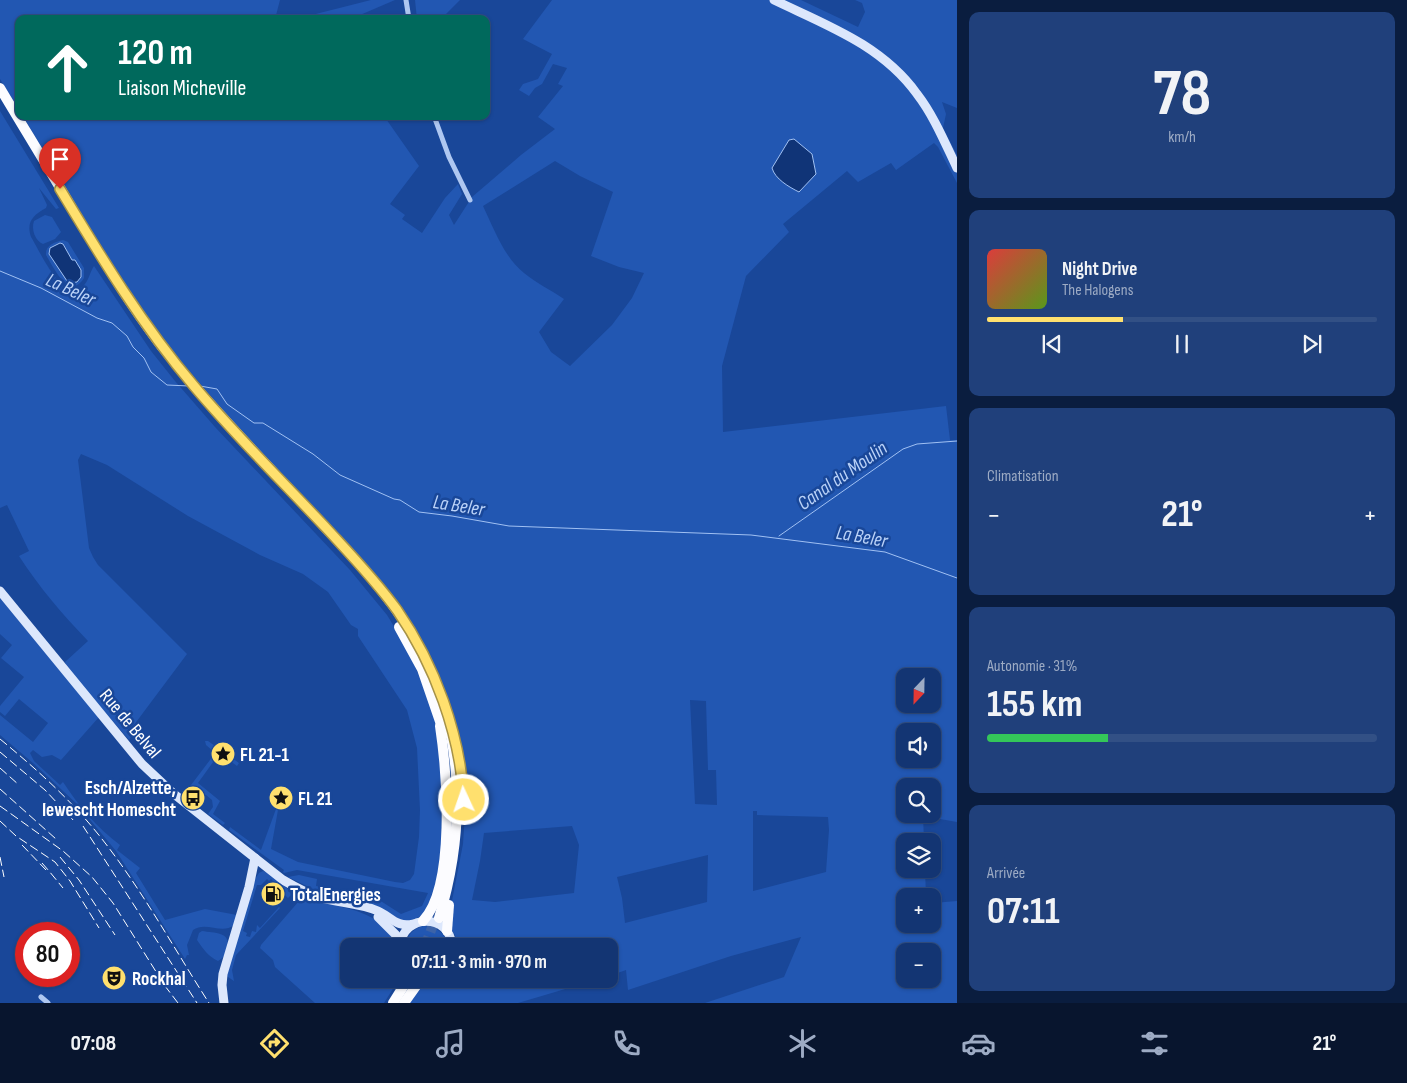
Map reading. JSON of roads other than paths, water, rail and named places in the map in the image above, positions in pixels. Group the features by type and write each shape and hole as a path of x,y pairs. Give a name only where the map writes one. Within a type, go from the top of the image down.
{"highway":[{"path":"0,88 15,113"},
{"path":"0,100 104,273 143,332 191,387 358,562 398,611 420,648 432,673 457,776 458,812 452,869 438,917"},
{"path":"19,120 111,273 191,387"},
{"path":"418,923 433,908 443,867 446,837 446,776 442,714"},
{"path":"442,714 454,734 459,756 464,800 461,844 455,884 448,911 447,931"},
{"path":"386,1003 395,988"},
{"path":"393,1003 402,988"},
{"path":"397,1003 406,988"},
{"path":"404,1003 415,988"}],"main road":[{"path":"774,0 851,36 893,66 918,94 927,108 957,168"},
{"name":"Rue de Belval","path":"0,591 142,764 174,794 283,880 306,893 320,898 364,907"},
{"path":"249,887 257,872 258,861"},
{"path":"224,1003 223,974 258,861"},
{"path":"257,872 264,869 273,871"},
{"path":"364,907 379,912 396,923 436,923 447,931 450,938"},
{"path":"364,907 383,921 397,938"},
{"path":"402,938 404,933 418,923"}],"street":[{"path":"406,0 408,15"},
{"path":"436,120 470,200"},
{"path":"41,997 48,1003"}],"waterway":[{"name":"La Beler","path":"0,271 41,288 97,318 112,323 127,336 133,347 144,358 151,372 167,385 189,386"},
{"name":"La Beler","path":"200,386 217,389 227,404 254,423 263,423 313,454 340,475 400,500 419,512 509,526 751,535 885,552 957,578"},
{"name":"Canal du Moulin","path":"779,536 903,449 917,444 957,441"}],"tunnel":[{"path":"428,938 436,917"}],"railway":[{"path":"0,739 51,784 98,834 128,874 209,1003"},
{"path":"0,752 45,790 74,821"},
{"path":"0,768 19,785"},
{"path":"0,789 56,839"},
{"path":"0,806 63,851 92,877 113,903 165,986 178,1003"},
{"path":"0,821 16,836 55,862 70,881 99,928"},
{"path":"83,826 197,1003"},
{"path":"22,845 46,870"},
{"path":"0,857 4,877"},
{"path":"60,857 79,880 115,935"},
{"path":"42,863 63,888"}],"place":[{"name":"FL 21-1","path":"223,754"},
{"name":"Esch/Alzette, Iewescht Homescht","path":"193,798"},
{"name":"FL 21","path":"281,798"},
{"name":"TotalEnergies","path":"273,894"},
{"name":"Rockhal","path":"114,978"}]}
